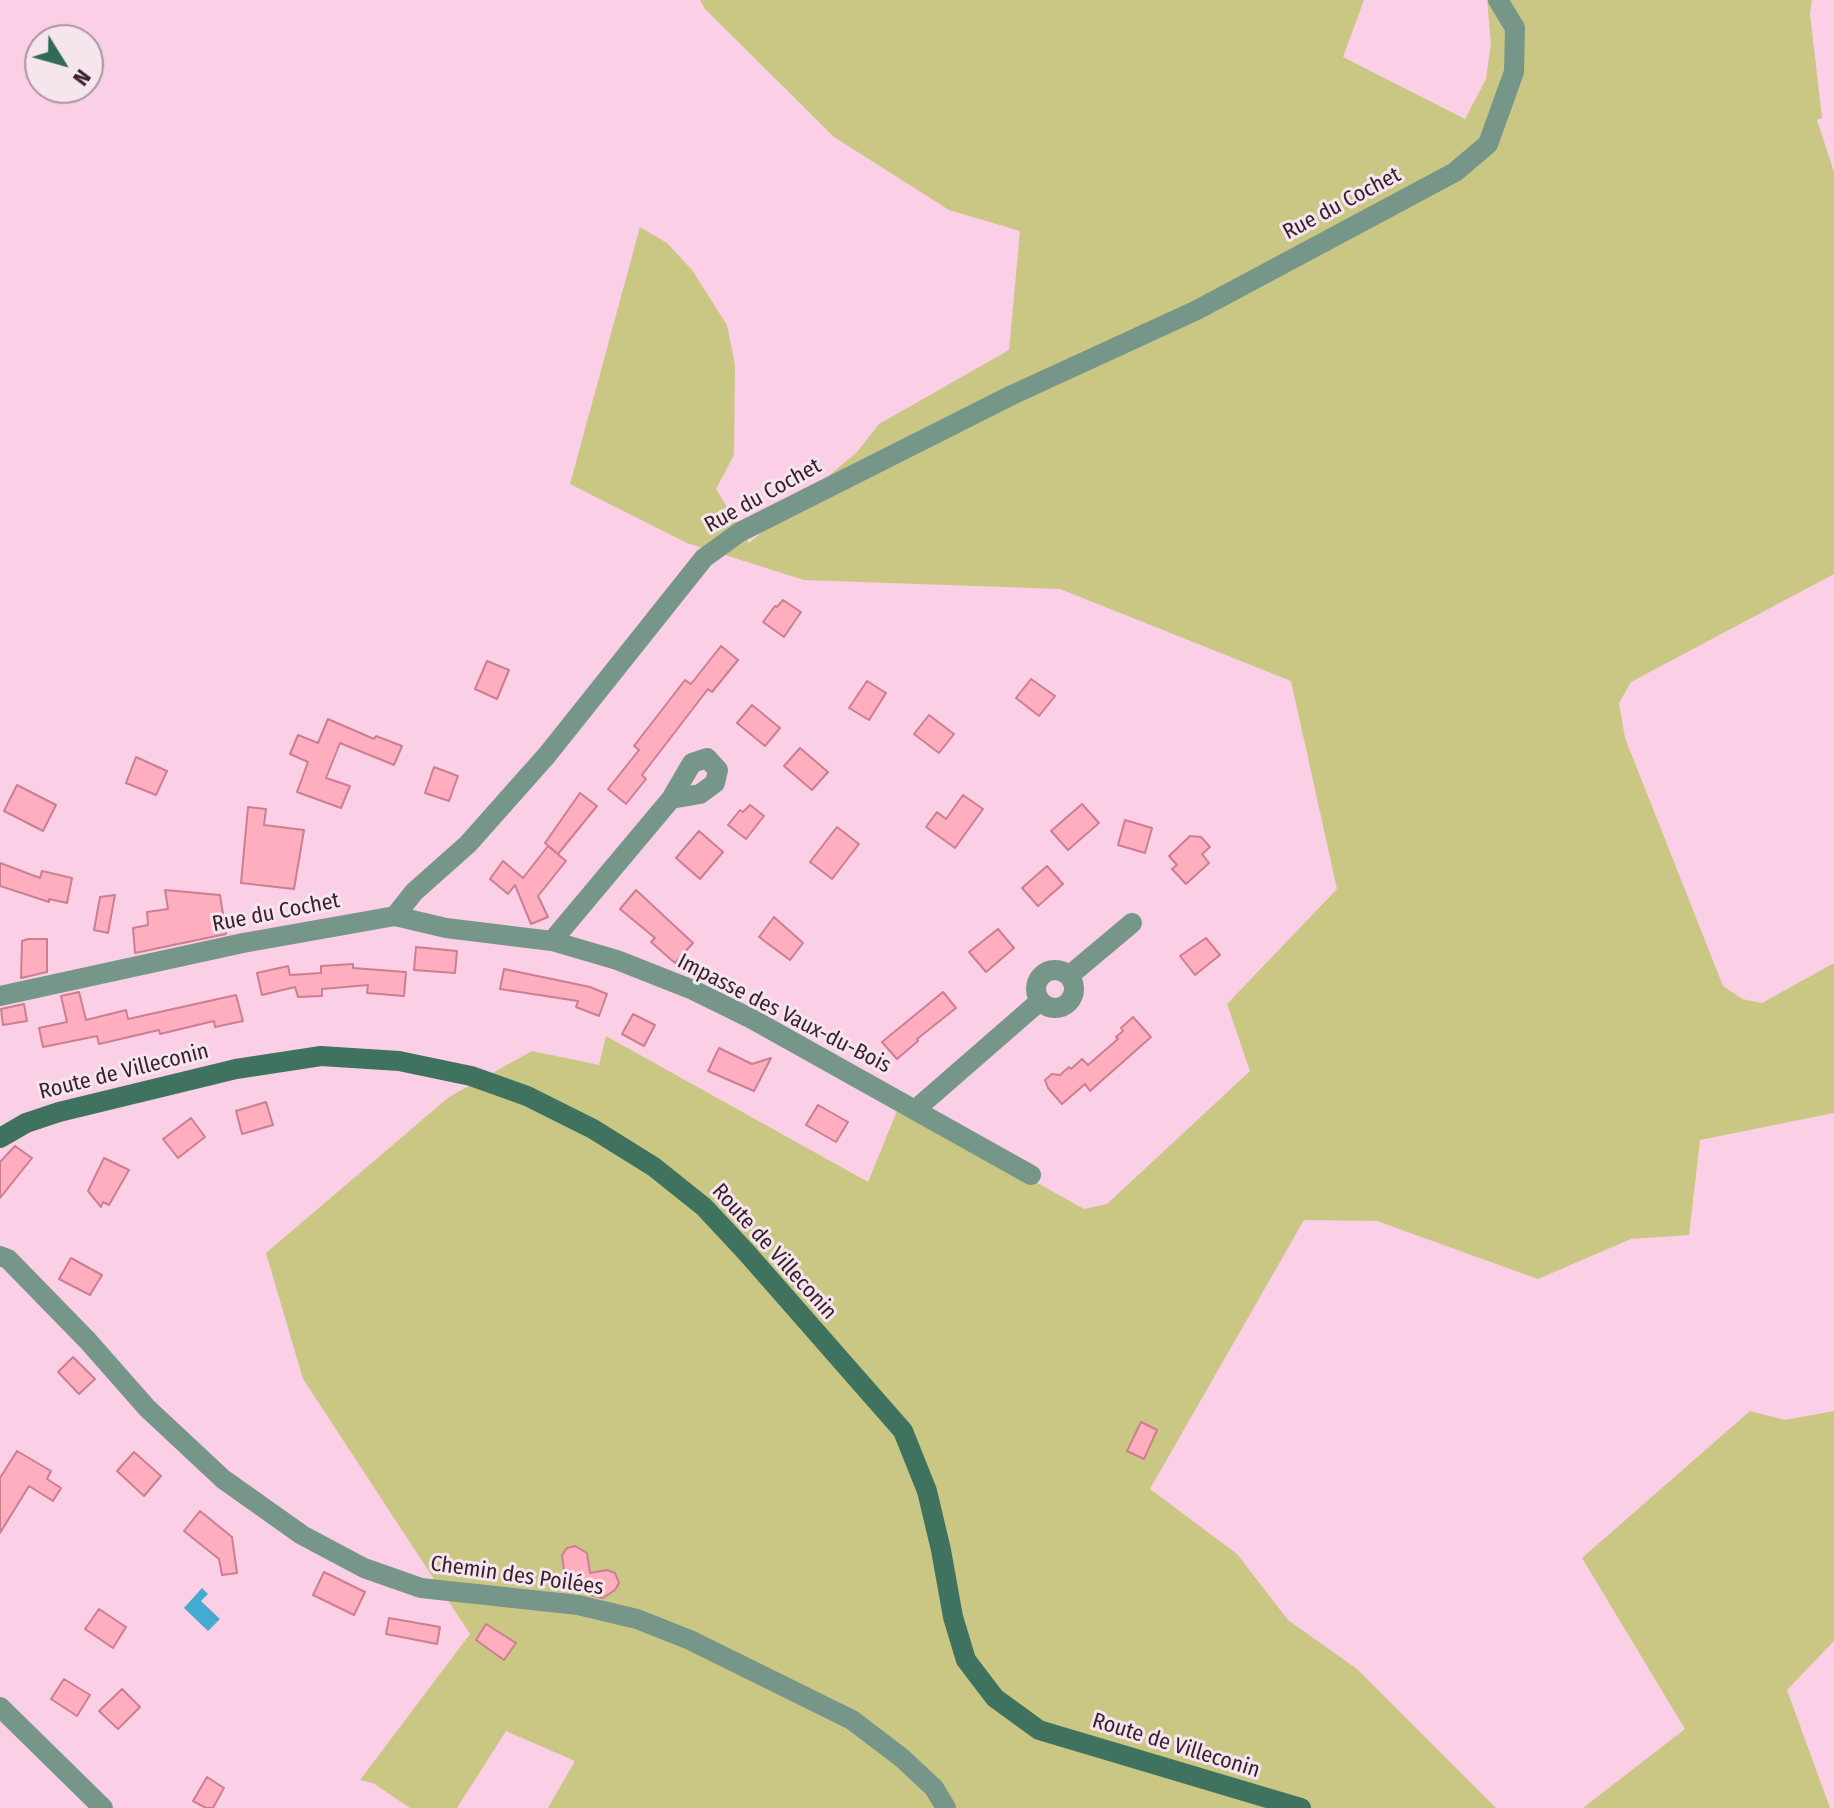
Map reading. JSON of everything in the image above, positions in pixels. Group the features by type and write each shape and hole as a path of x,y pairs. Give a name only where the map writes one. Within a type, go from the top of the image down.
{"main road":[{"name":"Route de Villeconin","path":"0,1138 26,1123 73,1108 236,1069 321,1056 399,1061 471,1076 527,1096 593,1129 654,1167 704,1207 903,1431 927,1491 953,1617 966,1660 995,1698 1039,1730 1301,1808"}],"street":[{"name":"Rue du Cochet","path":"0,996 243,943 395,916 414,892 468,844 537,766 704,558 740,532 1012,395 1197,310 1455,172 1488,144 1514,72 1515,28 1498,0"},
{"path":"552,941 671,799"},
{"name":"Impasse des Vaux-du-Bois","path":"395,916 446,928 552,941 617,960 693,990 752,1019 1031,1175"},
{"path":"1070,975 1132,923"},
{"path":"1051,969 1070,975 1075,987 1068,1004 1056,1008 1040,1001 1035,988 1040,976 1051,969"},
{"path":"916,1109 1040,1001"},
{"name":"Chemin des Poilées","path":"0,1256 8,1259 88,1341 147,1408 223,1479 302,1535 364,1568 421,1588 578,1605 637,1619 690,1640 852,1720 902,1758 934,1788 946,1808"},
{"path":"0,1707 103,1808"}],"shaded area":[{"path":"700,0 1364,0 1343,57 1465,119 1486,79 1491,43 1487,0 1812,0 1810,14 1822,118 1817,120 1834,172 1834,574 1631,682 1619,703 1625,738 1723,986 1742,999 1762,1003 1834,963 1834,1113 1700,1140 1689,1235 1631,1239 1538,1279 1377,1221 1304,1220 1150,1489 1237,1554 1288,1620 1357,1669 1496,1808 548,1808 575,1761 506,1731 457,1808 410,1808 373,1783 360,1780 470,1634 303,1379 266,1253 449,1097 532,1051 599,1065 606,1036 868,1182 899,1106 1084,1209 1107,1204 1250,1071 1227,1004 1337,889 1291,681 1060,589 804,580 687,543 570,484 640,227 667,243 692,270 727,325 735,365 734,455 716,489 749,543 857,452 879,424 1009,350 1020,231 949,210 834,137 705,9"},
{"path":"1750,1411 1785,1420 1834,1411 1834,1641 1787,1690 1830,1808 1583,1808 1685,1729 1582,1558"}],"water":[{"path":"202,1588 208,1594 201,1601 220,1619 208,1631 184,1608"}],"building":[{"path":"783,600 801,612 784,637 763,622"},
{"path":"721,646 738,660 712,692 708,689 642,775 646,779 626,804 608,789 639,750 634,746 685,680 691,684"},
{"path":"487,661 509,670 497,699 475,689"},
{"path":"1031,679 1055,696 1039,716 1016,698"},
{"path":"867,681 886,693 869,720 849,708"},
{"path":"752,705 780,728 765,746 737,723"},
{"path":"929,715 954,734 939,753 914,734"},
{"path":"328,719 374,739 376,736 402,746 394,765 340,743 326,778 350,786 341,808 297,792 308,762 290,754 298,735 318,743"},
{"path":"800,748 828,772 812,790 784,766"},
{"path":"136,757 167,771 156,795 126,783"},
{"path":"434,767 458,776 449,801 425,793"},
{"path":"17,785 56,805 43,831 4,811"},
{"path":"580,793 597,806 558,854 545,843"},
{"path":"963,795 983,809 955,848 926,827 937,812 946,819"},
{"path":"1082,804 1099,823 1068,850 1051,831"},
{"path":"750,805 764,816 746,839 728,825 740,810 743,812"},
{"path":"248,807 266,809 264,825 304,830 294,889 241,883"},
{"path":"1125,820 1152,828 1145,853 1118,845"},
{"path":"837,827 859,844 832,879 810,862"},
{"path":"699,831 723,852 700,879 676,858"},
{"path":"1190,836 1201,837 1210,847 1202,854 1209,863 1186,884 1172,869 1177,865 1169,856"},
{"path":"548,846 566,861 538,896 548,917 531,924 515,885 508,894 490,879 503,861 523,878"},
{"path":"0,863 40,878 42,871 72,878 67,903 49,899 49,902 0,886"},
{"path":"1047,866 1063,884 1038,906 1022,888"},
{"path":"165,890 220,895 226,934 135,953 133,928 148,925 147,912 168,909"},
{"path":"636,890 693,943 675,963 651,942 655,938 620,909"},
{"path":"115,895 108,933 94,930 100,897"},
{"path":"774,917 803,943 790,960 759,937"},
{"path":"998,929 1014,948 986,972 969,952"},
{"path":"1206,938 1220,955 1195,975 1180,956"},
{"path":"47,939 47,972 21,978 22,941"},
{"path":"416,947 457,951 455,973 414,970"},
{"path":"353,964 353,968 406,972 404,996 367,993 368,985 322,989 322,996 298,997 295,987 262,995 257,973 288,966 290,975 321,973 321,966"},
{"path":"504,969 590,987 607,994 599,1016 576,1007 578,1001 500,989"},
{"path":"79,992 86,1020 126,1010 128,1019 236,995 243,1021 215,1027 214,1021 99,1044 97,1036 43,1047 39,1028 67,1022 61,996"},
{"path":"943,992 956,1008 897,1059 882,1042"},
{"path":"24,1004 27,1021 3,1025 1,1009"},
{"path":"633,1014 655,1025 644,1046 622,1034"},
{"path":"1133,1017 1151,1037 1090,1091 1085,1084 1062,1104 1045,1080 1052,1074 1060,1075 1069,1067 1071,1069 1082,1059 1088,1065 1118,1039 1116,1037 1123,1031 1121,1028"},
{"path":"719,1048 752,1064 771,1058 754,1091 708,1071"},
{"path":"266,1102 273,1125 242,1134 236,1111"},
{"path":"818,1105 848,1122 836,1142 806,1125"},
{"path":"191,1118 205,1137 178,1158 163,1139"},
{"path":"15,1146 32,1158 0,1198 0,1162"},
{"path":"104,1158 129,1170 109,1205 103,1202 101,1207 88,1191"},
{"path":"71,1258 102,1275 90,1295 59,1279"},
{"path":"73,1357 95,1379 79,1394 58,1372"},
{"path":"1141,1422 1157,1430 1144,1459 1127,1451"},
{"path":"17,1451 51,1471 47,1479 61,1488 53,1501 29,1486 0,1533 0,1478"},
{"path":"134,1452 161,1476 144,1496 117,1471"},
{"path":"200,1511 232,1537 237,1573 222,1575 219,1559 184,1531"},
{"path":"575,1546 587,1553 590,1573 607,1570 615,1573 619,1583 615,1590 603,1598 591,1595 562,1575 562,1555 567,1548"},
{"path":"324,1572 365,1592 354,1615 313,1595"},
{"path":"99,1609 126,1627 113,1648 85,1629"},
{"path":"389,1618 440,1627 437,1644 386,1634"},
{"path":"486,1624 516,1643 504,1660 476,1640"},
{"path":"64,1679 90,1695 77,1716 51,1699"},
{"path":"122,1689 140,1707 118,1729 99,1711"},
{"path":"207,1777 224,1788 213,1808 193,1801"}]}
